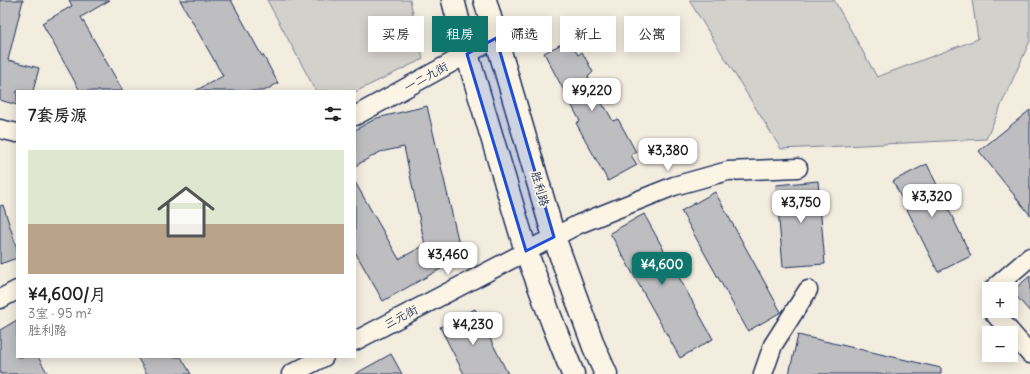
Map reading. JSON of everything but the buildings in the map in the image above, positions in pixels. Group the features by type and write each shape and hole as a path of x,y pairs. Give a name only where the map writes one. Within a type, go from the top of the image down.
{"main road":[{"path":"453,0 467,54 526,251 572,374"},
{"name":"胜利路","path":"485,0 496,38"},
{"name":"胜利路","path":"500,52 554,237 594,347 606,374"}],"street":[{"name":"一二九街","path":"356,115 496,38"},
{"path":"0,129 16,133"},
{"name":"三元街","path":"356,340 579,224 674,186 728,171 798,168"},
{"path":"1001,282 1030,257"},
{"path":"763,374 773,345 808,290"},
{"path":"0,299 16,291"},
{"path":"998,318 1030,354"},
{"path":"292,374 322,358"}],"highlighted area":[{"path":"496,38 554,237 526,251 467,54"}],"shaded area":[{"path":"267,0 410,0 414,16 368,16 368,52 421,52 423,59 356,92 356,90 315,90"},
{"path":"689,0 834,0 877,77 978,39 972,0 1030,0 1030,41 986,139 781,149"}]}
